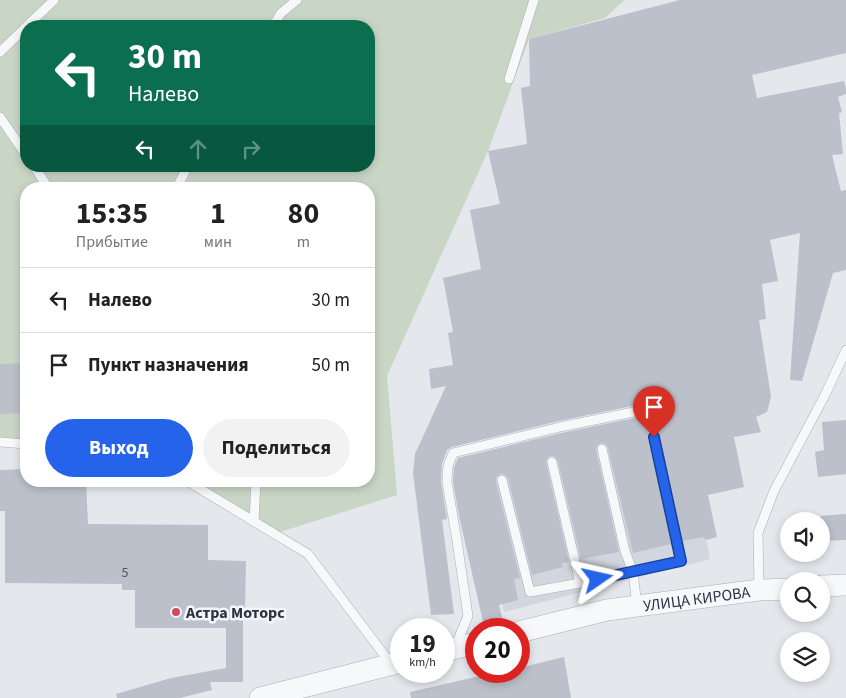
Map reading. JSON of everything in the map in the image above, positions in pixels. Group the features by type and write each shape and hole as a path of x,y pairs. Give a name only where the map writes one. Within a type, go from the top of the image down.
{"street":[{"path":"830,586 846,585"},
{"name":"УЛИЦА КИРОВА","path":"530,629 607,610 780,589"},
{"path":"260,698 390,665"}],"lane":[{"path":"34,20 54,0"},
{"path":"277,20 281,13 297,0"},
{"path":"509,79 534,0"},
{"path":"0,52 20,33"},
{"path":"0,117 20,147"},
{"path":"759,590 758,532 774,491 825,395 846,350"},
{"path":"455,639 468,616 446,482 448,466 454,453 560,427 648,409"},
{"path":"502,480 530,592 681,561 654,437"},
{"path":"0,442 20,444"},
{"path":"602,449 625,551 633,572 638,606"},
{"path":"552,462 580,583"},
{"path":"197,487 308,554 390,656"},
{"path":"254,522 256,487"}],"shaded area":[{"path":"679,411 689,448 710,559 504,612 469,459"}],"green space":[{"path":"0,0 624,0 605,18 529,39 488,151 387,376 397,495 280,532 199,487 375,487 375,182 20,182 20,444 0,442"}],"building":[{"path":"680,0 846,0 846,53 752,75 757,98 844,81 846,94 838,97 842,112 839,113 843,154 832,155 841,191 846,190 846,270 833,273 802,381 790,380 800,233 770,240 778,281 762,284 766,319 759,320 771,397 767,412 756,417 761,432 734,437 744,487 708,495 717,537 706,540 703,537 683,541 660,436 658,432 653,431 649,433 648,438 671,544 633,553 608,448 606,444 601,443 597,445 596,450 619,552 581,559 558,461 554,456 550,456 546,463 569,562 562,563 563,567 532,575 508,478 504,474 500,474 496,478 496,482 520,578 514,579 518,600 499,605 502,618 482,618 453,482 454,467 458,458 561,433 649,415 654,408 647,403 559,421 452,447 447,450 442,464 441,482 447,519 442,520 454,614 431,615 413,473 415,454 446,386 431,389 429,369 453,365 448,333 453,332 443,278 481,269 470,210 500,204 488,151 527,144 521,88 530,86 529,39"},
{"path":"20,363 20,413 0,414 0,364"},
{"path":"846,420 846,474 818,477 815,452 824,450 822,422"},
{"path":"20,469 20,487 86,487 88,524 208,525 208,560 246,561 245,611 243,611 243,682 210,682 212,690 180,698 117,698 116,694 171,678 226,668 226,628 135,628 135,590 122,590 122,584 5,583 5,511 0,511 0,470"},
{"path":"846,514 846,540 830,541 830,515"},
{"path":"564,657 571,698 411,698 410,692 465,679 465,683 530,683 530,665"}],"place":[{"name":"Астра Моторс","path":"176,612"}],"route":[{"path":"598,579 681,561 654,437"}]}
